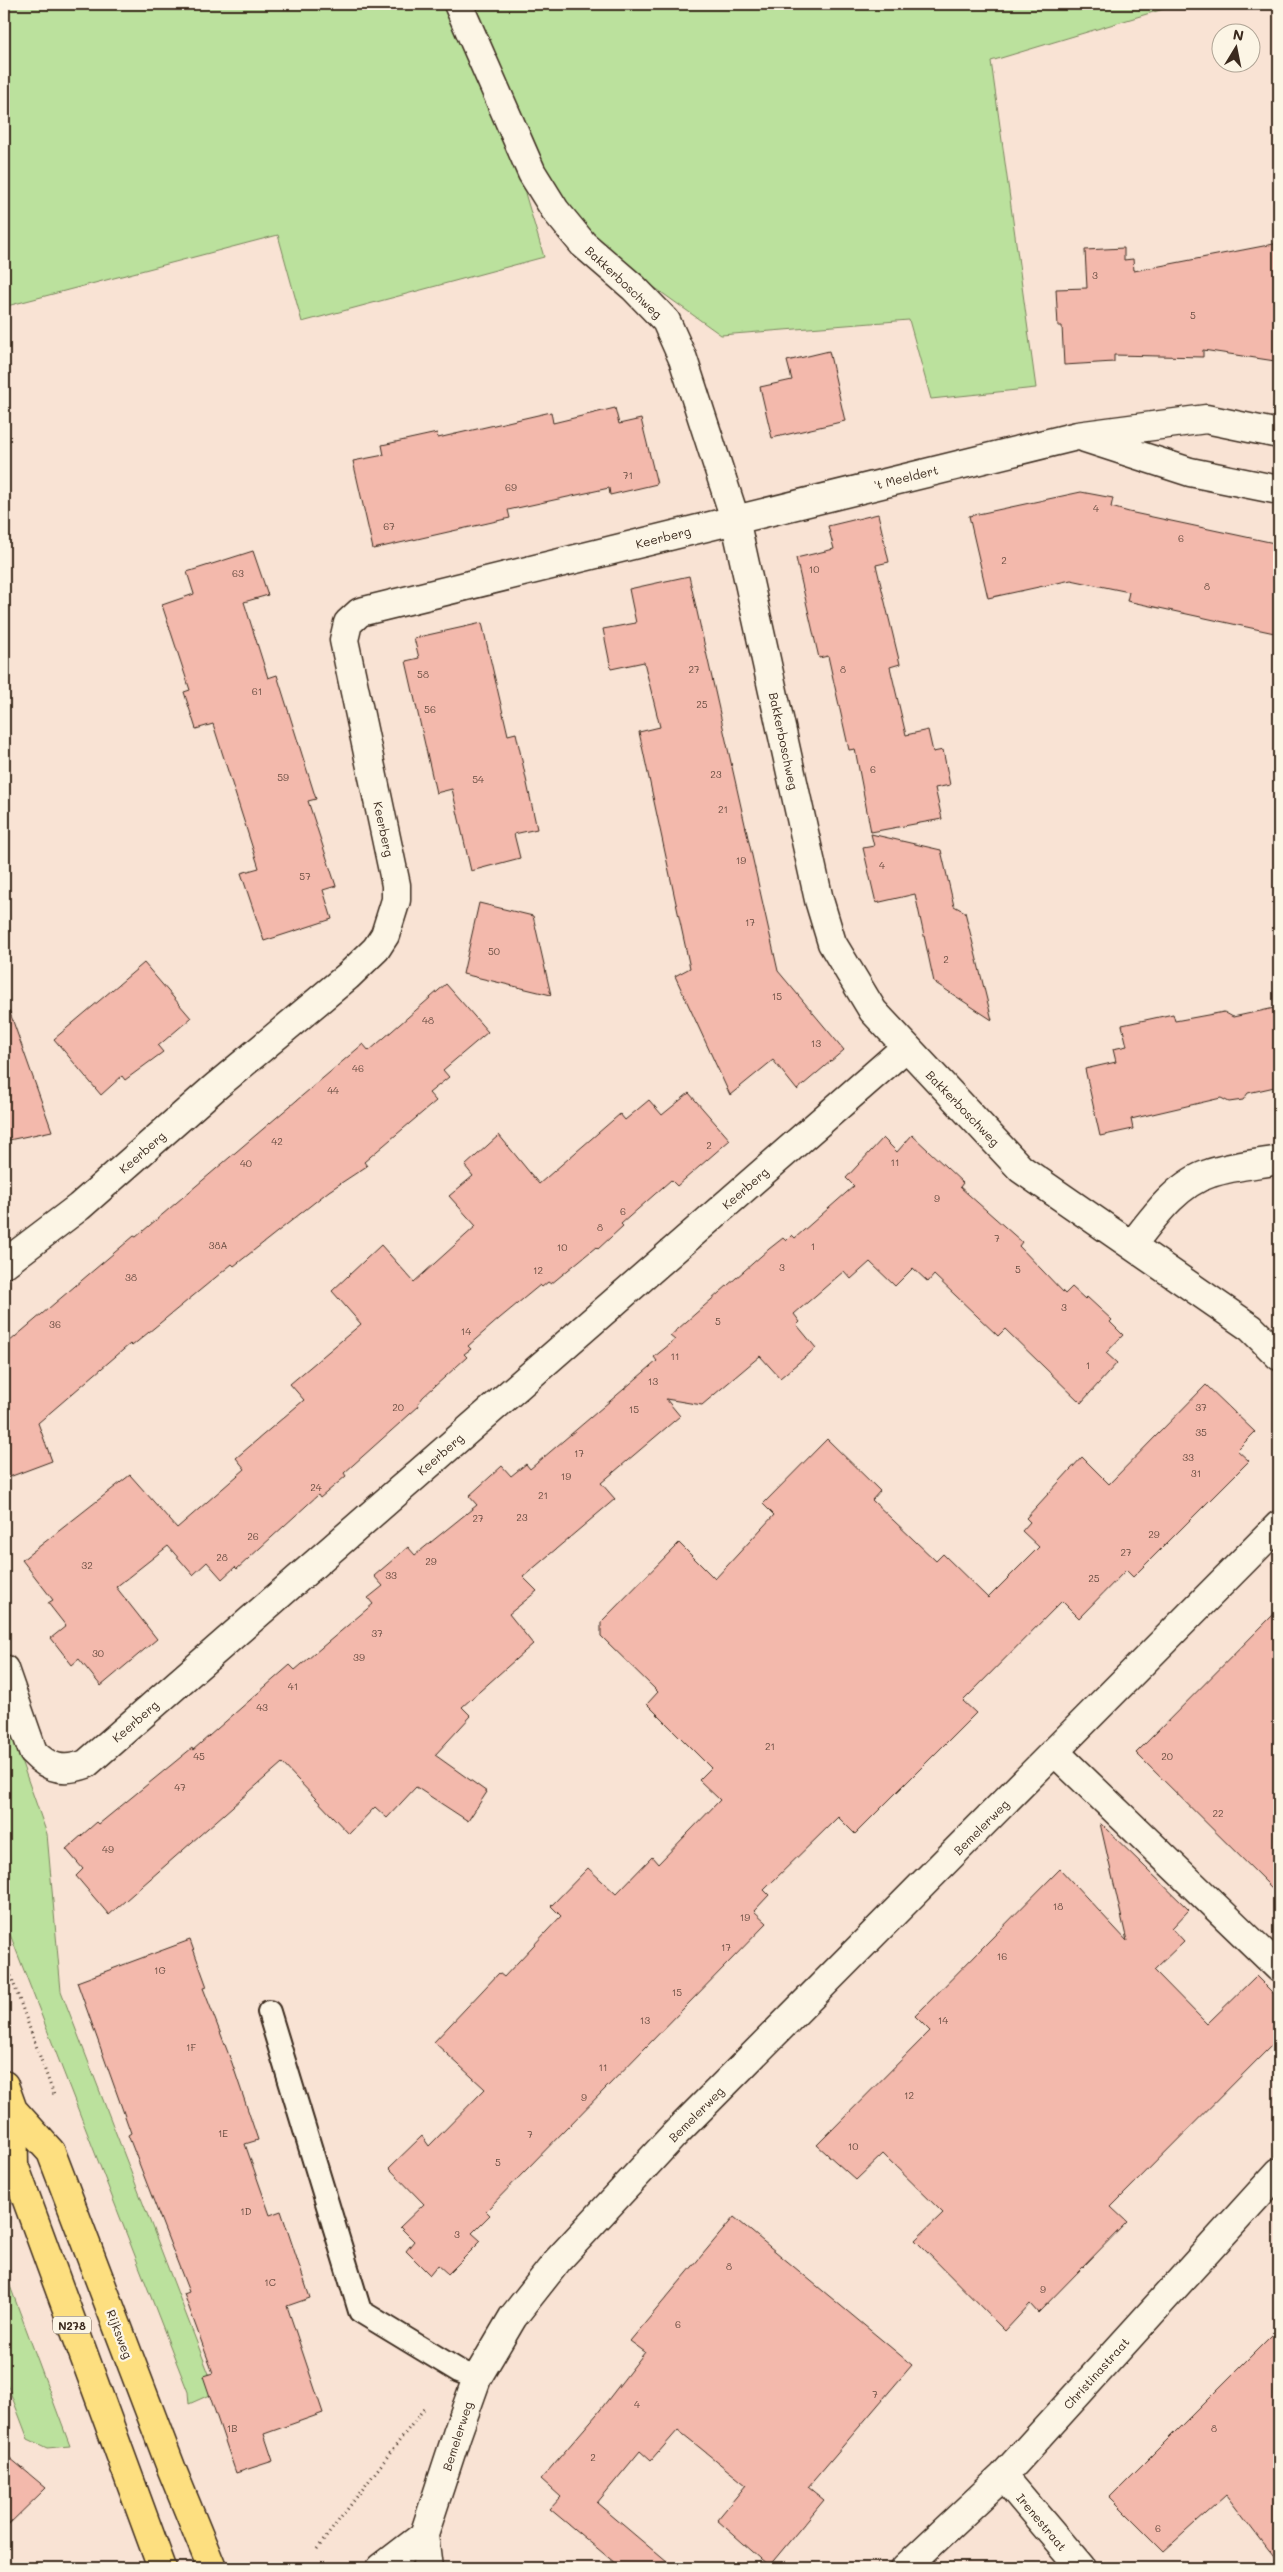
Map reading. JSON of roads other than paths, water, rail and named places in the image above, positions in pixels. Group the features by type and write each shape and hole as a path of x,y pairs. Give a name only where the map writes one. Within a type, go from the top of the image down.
{"main road":[{"name":"Rijksweg","path":"4,2085 13,2110 14,2165 162,2568"},
{"name":"Rijksweg","path":"13,2110 52,2152 168,2460 212,2568"}],"street":[{"name":"Bakkerboschweg","path":"458,4 532,173 555,210 583,244 634,288 666,321 683,359 735,519 808,850 832,943 873,1011 905,1048 1021,1169 1251,1328 1279,1356"},
{"name":"'t Meeldert","path":"735,519 1077,436 1206,419 1279,434"},
{"path":"1077,436 1190,472 1279,490"},
{"name":"Keerberg","path":"4,1264 79,1207 214,1088 348,976 376,949 385,935 396,900 396,885 344,640 348,623 360,612 735,519"},
{"name":"Keerberg","path":"4,1669 33,1752 43,1762 56,1769 71,1769 86,1764 905,1048"},
{"path":"1132,1245 1159,1210 1181,1190 1210,1173 1279,1160"},
{"name":"Bemelerweg","path":"428,2568 424,2535 456,2434 468,2375 558,2260 673,2136 1279,1525"},
{"path":"1055,1752 1279,1968"},
{"name":"Christinastraat","path":"905,2568 1003,2476 1276,2183"},
{"name":"Irenestraat","path":"1003,2476 1081,2568"},
{"path":"400,2564 424,2535"}],"lane":[{"path":"269,2012 360,2311 468,2375"}]}
